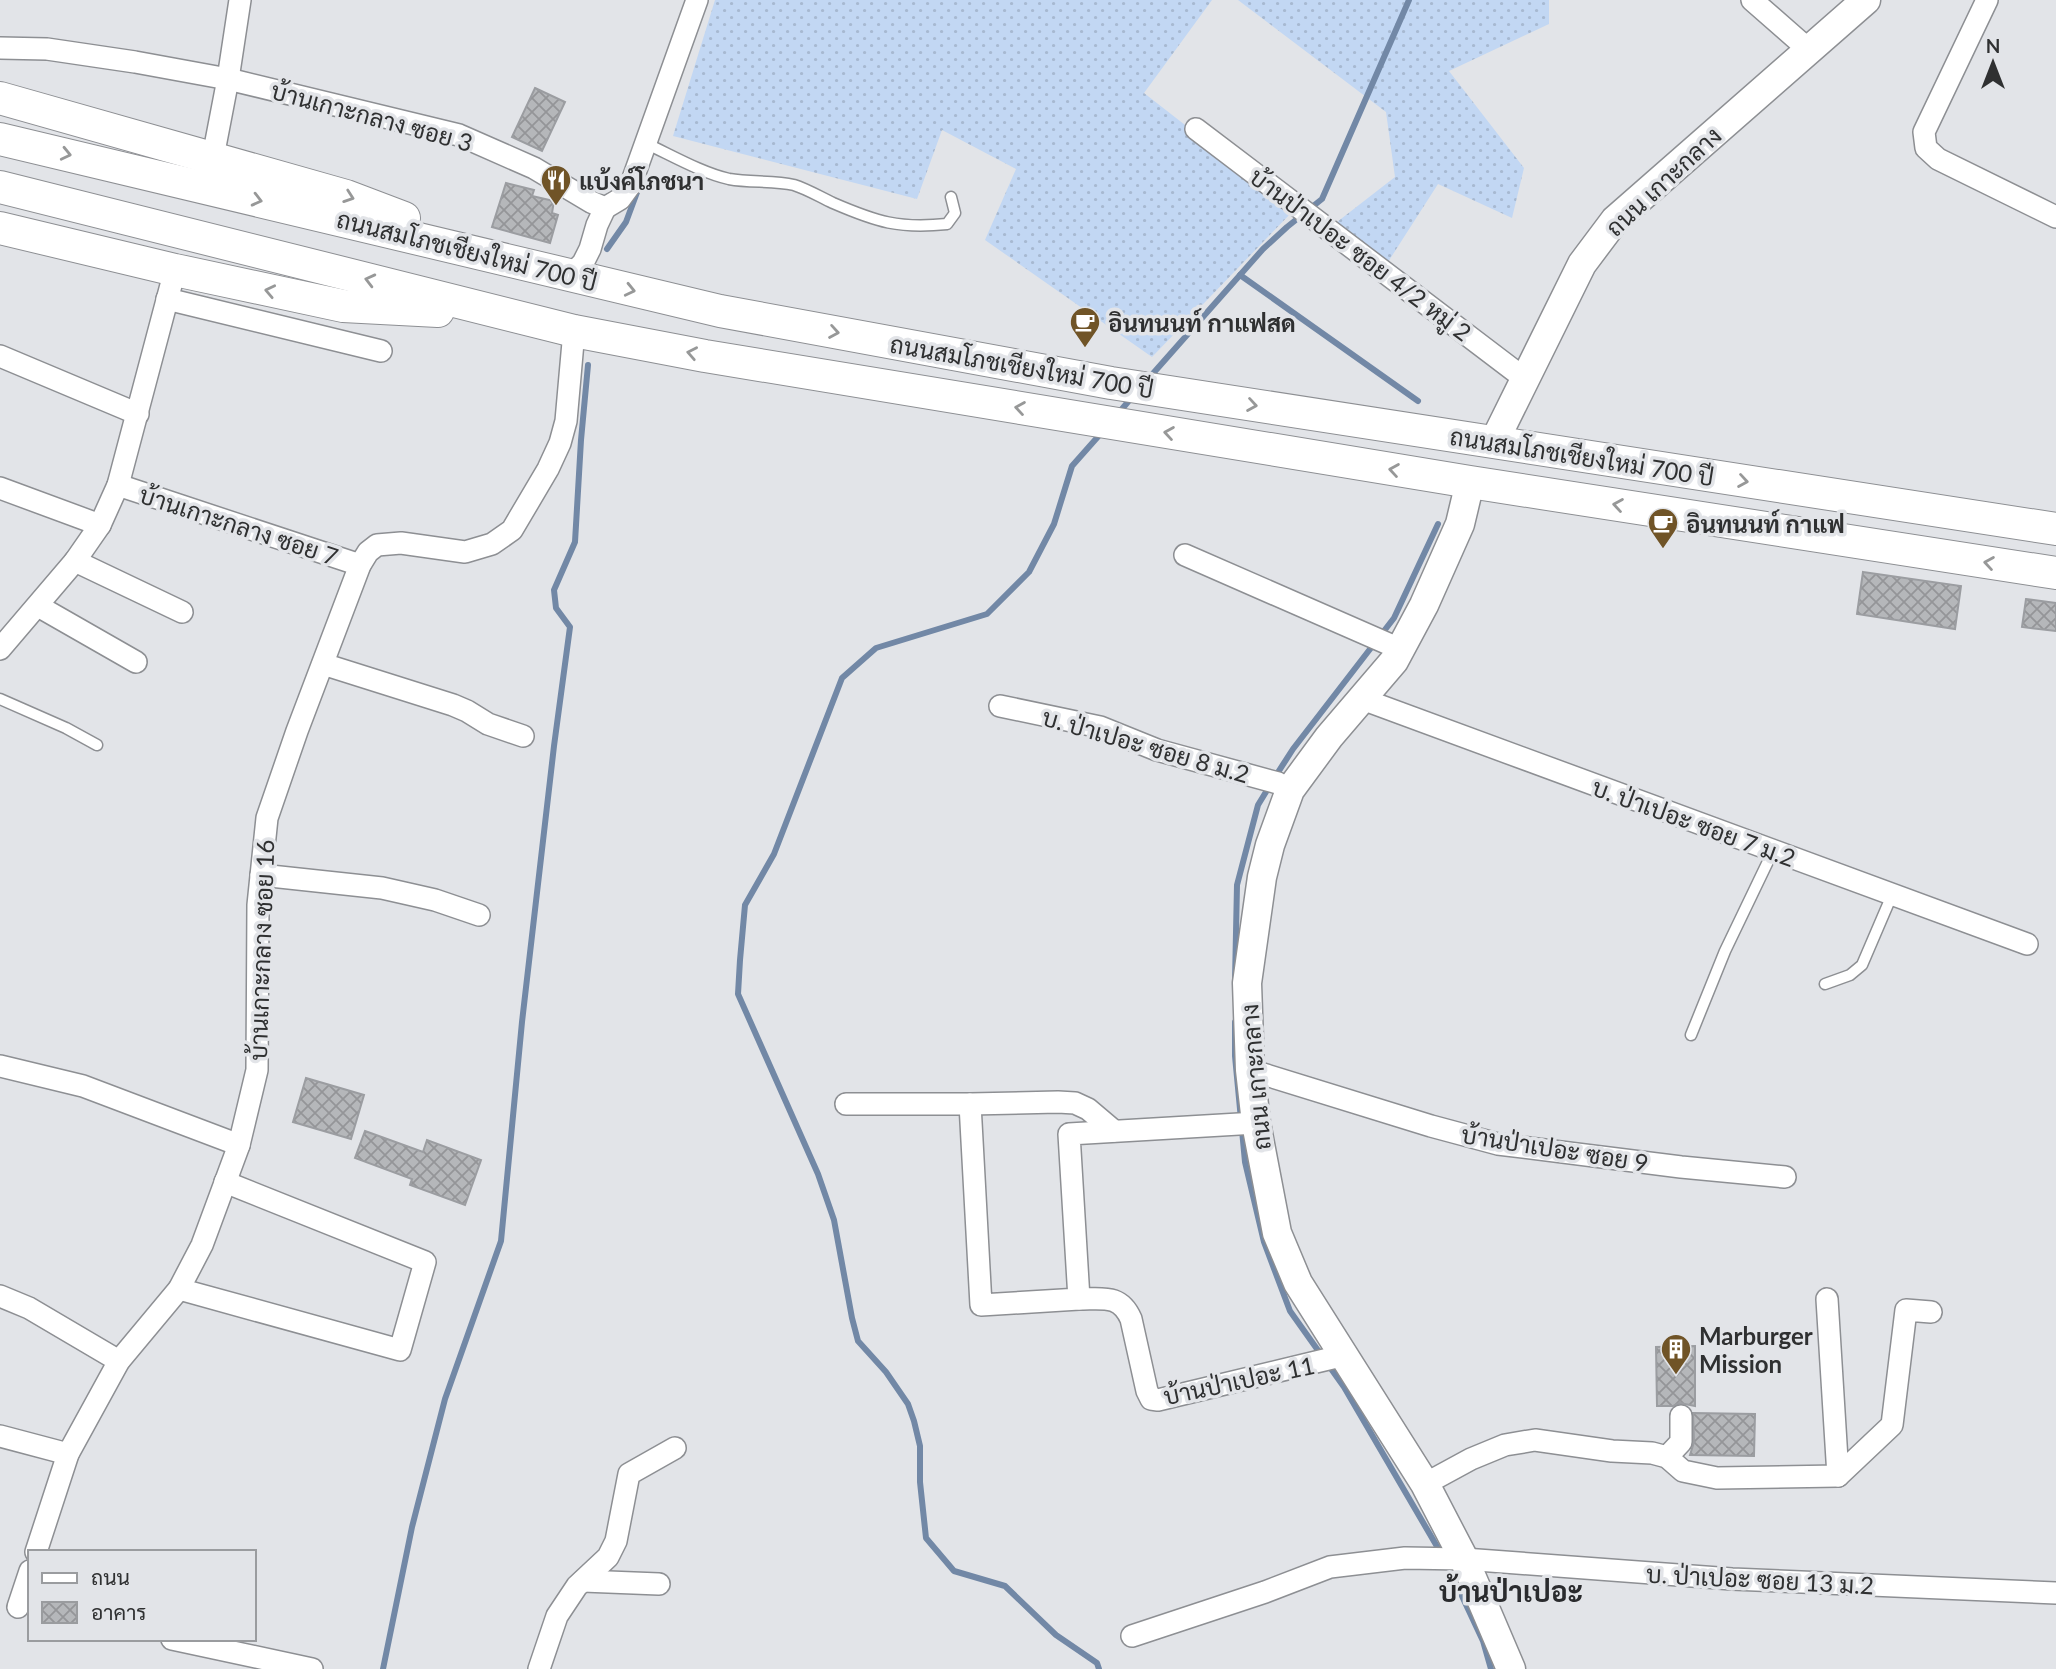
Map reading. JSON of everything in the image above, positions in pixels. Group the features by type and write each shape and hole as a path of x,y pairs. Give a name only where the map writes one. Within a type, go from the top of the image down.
{"main road":[{"path":"0,97 346,196 516,262"},
{"name":"ถนนสมโภชเชียงใหม่ 700 ปี","path":"0,139 720,311 1160,391 2056,529"},
{"name":"ถนนสมโภชเชียงใหม่ 700 ปี","path":"0,187 574,331 705,356 1470,482 2056,573"},
{"path":"0,228 171,285 343,306 508,314"}],"street":[{"path":"213,157 240,0"},
{"path":"570,276 583,263 590,250 605,208 620,199 631,184 697,0"},
{"path":"1752,0 1809,50"},
{"name":"ถนน เกาะกลาง","path":"1494,442 1582,264 1615,219 1866,0"},
{"path":"1987,0 1924,132 1926,148 1938,159 2056,218"},
{"name":"บ้านเกาะกลาง ซอย 3","path":"0,48 47,49 228,79 459,135 534,168 605,208"},
{"name":"บ้านป่าเปอะ ซอย 4/2 หมู่ 2","path":"1196,129 1525,379"},
{"path":"0,649 7,627 38,606 100,525 118,485 171,285 381,351"},
{"path":"360,565 368,552 377,545 401,543 465,552 492,544 512,530 560,443 566,421 574,331"},
{"path":"0,356 138,414"},
{"name":"ถนน เกาะกลาง","path":"1470,482 1460,524 1424,606 1394,662 1329,737 1279,784 1247,983 1250,1070 1246,1124 1277,1233 1332,1359 1425,1484 1450,1559 1511,1669"},
{"name":"บ้านเกาะกลาง ซอย 7","path":"118,485 360,565"},
{"path":"0,488 100,525"},
{"path":"1185,555 1400,649"},
{"path":"75,561 182,612"},
{"name":"บ้านเกาะกลาง ซอย 16","path":"37,1550 68,1454 119,1360 179,1289 202,1245 239,1145 257,1070 258,905 267,818 360,565"},
{"path":"38,606 136,662"},
{"path":"323,664 453,705 488,724 523,736"},
{"name":"บ. ป่าเปอะ ซอย 7 ม.2","path":"1362,699 2027,944"},
{"name":"บ. ป่าเปอะ ซอย 8 ม.2","path":"1000,706 1100,727 1157,750 1279,784"},
{"path":"261,875 382,888 435,900 479,915"},
{"path":"0,1066 83,1086 239,1145"},
{"name":"บ้านป่าเปอะ ซอย 9","path":"1250,1070 1431,1126 1499,1144 1785,1177"},
{"path":"846,1104 1075,1103 1088,1109 1114,1132"},
{"path":"970,1104 981,1305 1079,1299 1069,1134 1246,1124"},
{"path":"179,1289 400,1350 425,1262 225,1182"},
{"path":"0,1296 29,1308 119,1360"},
{"name":"บ้านป่าเปอะ 11","path":"1079,1299 1111,1299 1127,1309 1151,1399 1172,1398 1332,1359"},
{"path":"1826,1299 1838,1476"},
{"path":"1425,1484 1471,1459 1505,1445 1535,1440 1612,1451 1652,1453 1667,1457 1683,1471 1717,1478 1838,1476 1892,1425 1906,1310 1931,1312"},
{"path":"1667,1457 1681,1442 1681,1416"},
{"path":"0,1436 68,1454"},
{"path":"539,1669 557,1616 583,1581 608,1557 615,1541 629,1474 675,1448"},
{"name":"บ. ป่าเปอะ ซอย 13 ม.2","path":"1132,1636 1265,1592 1330,1567 1405,1558 1732,1579 2056,1593"},
{"path":"16,1606 28,1576"},
{"path":"583,1581 659,1584"},
{"path":"181,1641 312,1669"}],"lane":[{"path":"645,144 730,179 797,186 865,217 893,225 947,224 955,213 951,197"},
{"path":"0,699 97,745"},
{"path":"1691,1035 1725,951 1773,851"},
{"path":"1825,984 1850,975 1862,965 1892,895"}],"shaded area":[{"path":"715,0 1212,0 1144,93 1294,210 1152,357 985,240 1016,169 942,130 917,199 673,136"},
{"path":"1238,0 1549,0 1549,24 1449,71 1524,168 1512,218 1438,184 1388,262 1337,222 1395,177 1386,112"}],"building":[{"path":"535,88 565,102 542,151 512,137"},
{"path":"506,183 534,190 532,196 554,201 552,213 558,215 550,243 492,227"},
{"path":"1863,572 1961,586 1955,629 1857,614"},
{"path":"2026,599 2056,603 2056,631 2022,627"},
{"path":"306,1078 364,1095 351,1139 293,1122"},
{"path":"365,1131 423,1152 427,1140 481,1160 465,1205 410,1185 412,1179 355,1158"},
{"name":"Marburger Mission","path":"1695,1346 1695,1406 1680,1403 1657,1406 1656,1347"},
{"path":"1693,1413 1755,1414 1754,1456 1690,1455 1694,1442"}],"waterway":[{"path":"1149,378 1263,249 1322,199 1409,0"},
{"path":"607,249 626,222 639,187"},
{"path":"1240,275 1418,401"},
{"path":"383,1669 412,1527 445,1399 501,1241 522,1022 570,627 556,608 554,590 575,542 588,365"},
{"path":"1117,415 1132,397"},
{"path":"1099,1669 1097,1663 1056,1635 1005,1586 954,1571 926,1538 920,1482 920,1446 914,1421 908,1404 886,1372 858,1341 834,1220 818,1174 738,994 745,905 774,854 842,678 876,648 987,614 1029,572 1054,524 1072,466 1103,431"},
{"path":"1275,777 1293,749 1394,618 1438,524"},
{"path":"1235,980 1237,885 1258,805 1269,787"},
{"path":"1235,1022 1235,1056 1245,1162 1264,1242 1290,1311 1344,1387 1442,1555"},
{"path":"1447,1564 1483,1641 1491,1669"}],"place":[{"name":"แบ้งค์โภชนา","path":"556,207"},
{"name":"อินทนนท์ กาแฟสด","path":"1085,349"},
{"name":"อินทนนท์ กาแฟ","path":"1663,550"},
{"name":"Marburger Mission","path":"1676,1376"}],"district":[{"name":"บ้านป่าเปอะ","path":"1511,1591"}]}
